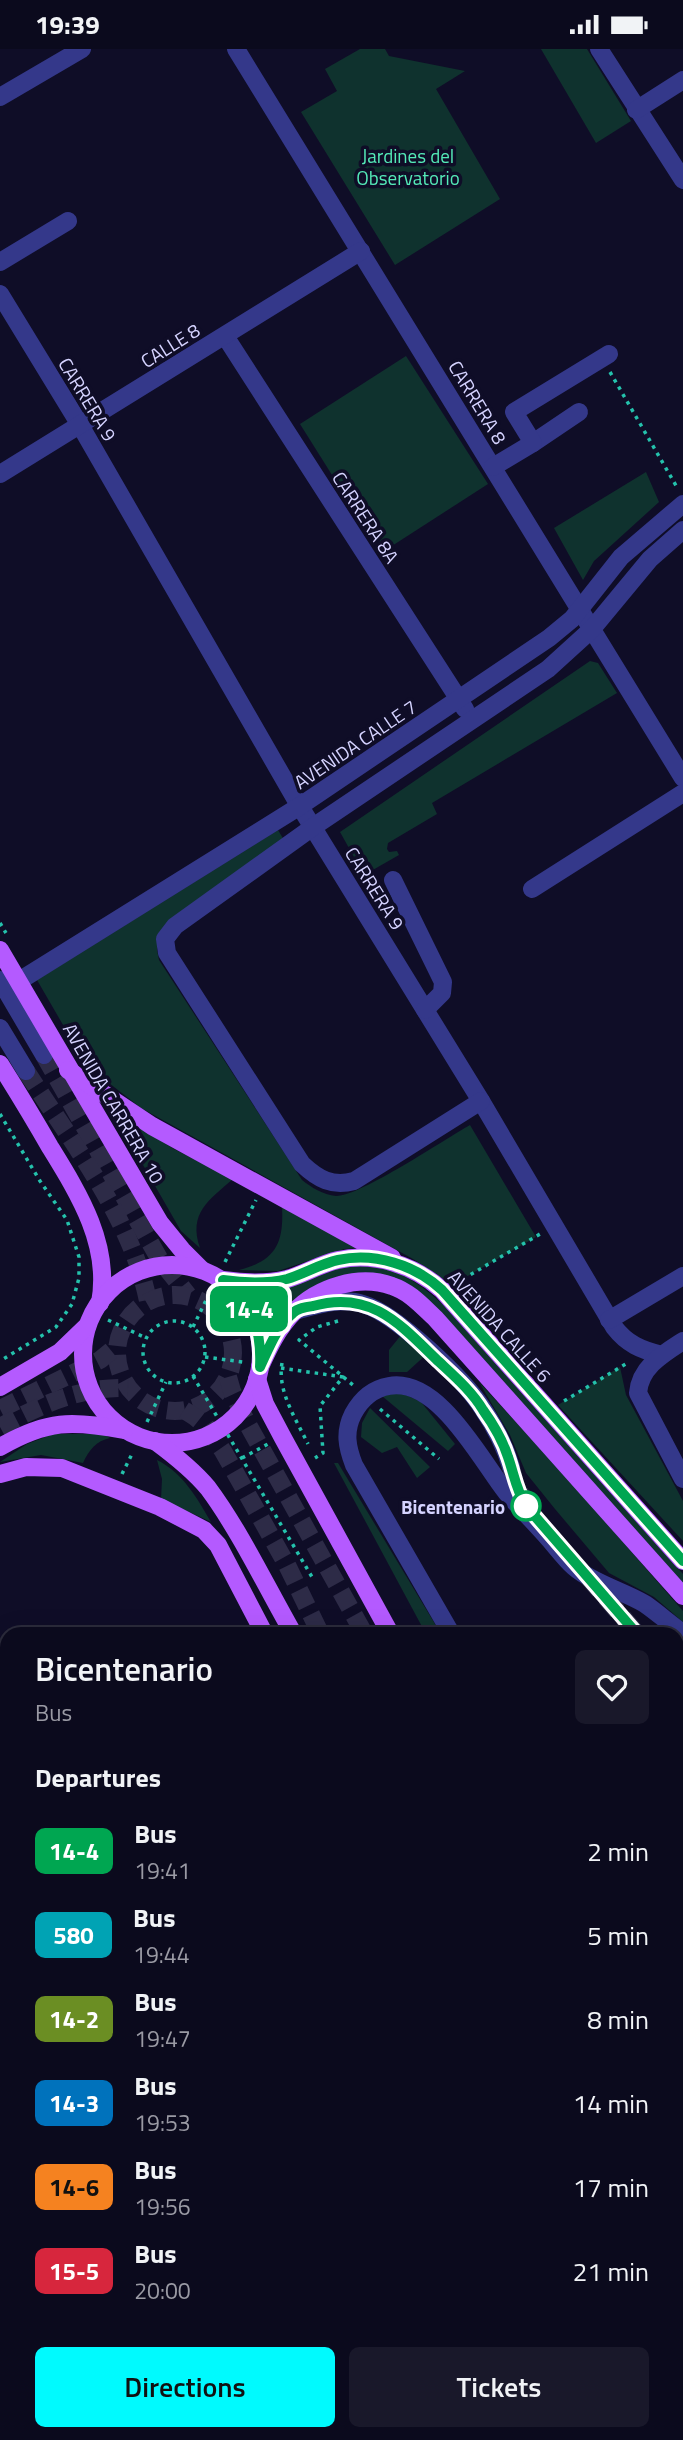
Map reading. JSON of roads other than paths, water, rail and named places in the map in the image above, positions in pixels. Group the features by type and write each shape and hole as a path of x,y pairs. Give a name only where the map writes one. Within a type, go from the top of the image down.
{"main road":[{"name":"AVENIDA CARRERA 10","path":"0,950 160,1223 181,1250 202,1270"},
{"path":"0,1063 88,1212 97,1240 103,1290 100,1303 89,1324 60,1352 0,1387"},
{"path":"68,1070 152,1126 410,1268"},
{"name":"AVENIDA CALLE 6","path":"219,1278 253,1283 276,1281 336,1260 354,1258 378,1259 410,1268 442,1290 683,1561"},
{"path":"0,1447 50,1425 79,1423 126,1430 155,1441 176,1443 198,1439 235,1417 248,1400 261,1349 258,1328 244,1301 219,1278 202,1270 165,1265 146,1269 120,1283 100,1303"},
{"path":"254,1370 295,1311 311,1298 331,1288 353,1282 393,1286 416,1300 683,1596"},
{"path":"89,1324 84,1358 86,1375 92,1392 113,1420 126,1430"},
{"path":"254,1370 265,1404 387,1627"},
{"path":"155,1441 178,1458 207,1487 288,1627"},
{"path":"0,1474 26,1467 62,1468 160,1507 204,1530 218,1545 261,1627"}],"street":[{"path":"0,97 82,49"},
{"name":"CARRERA 8","path":"236,49 683,778"},
{"path":"599,49 683,180"},
{"path":"636,110 683,80"},
{"path":"0,262 68,221"},
{"name":"CALLE 8","path":"0,474 361,251"},
{"name":"CARRERA 9","path":"0,294 304,803 313,827 481,1101 609,1320 623,1339 654,1353"},
{"name":"CARRERA 8A","path":"225,336 473,721"},
{"path":"533,443 514,412 606,356"},
{"path":"493,467 579,412"},
{"name":"AVENIDA CALLE 7","path":"19,981 304,803 550,638 580,609 621,557 683,504"},
{"path":"481,1101 354,1181 332,1184 322,1180 302,1164 164,947 166,939 175,926 313,827 548,669 592,629 650,559 683,530"},
{"path":"532,889 683,793"},
{"path":"393,880 443,982 442,993 425,1010"},
{"path":"0,980 44,1055"},
{"path":"0,1028 26,1071"},
{"path":"609,1320 683,1276"},
{"path":"295,1311 338,1301 361,1303 385,1313 406,1329 471,1393 484,1410 505,1448 511,1467"},
{"path":"683,1341 654,1353 638,1384 638,1393 683,1479"},
{"path":"447,1627 349,1451 348,1426 355,1411 368,1394 381,1387 410,1387 432,1399 461,1431 506,1492 575,1569 644,1604 675,1627"}],"tunnel":[{"path":"44,1055 160,1260 188,1295"},
{"path":"26,1071 114,1211 129,1240 148,1301"},
{"path":"175,1295 197,1299 216,1312 229,1331 233,1353 229,1375 216,1394 197,1407 175,1411 153,1407 134,1394 121,1375 117,1353 121,1331 134,1312 153,1299 175,1295"},
{"path":"0,1409 100,1360 117,1346"},
{"path":"228,1377 246,1421 361,1627"},
{"path":"0,1427 30,1411 78,1394 128,1388"},
{"path":"184,1410 205,1425 223,1451 287,1565 317,1627"},
{"path":"511,1467 515,1484 530,1511"},
{"path":"588,1577 631,1627"}],"place":[{"name":"Bicentenario","path":"526,1506"}],"park label":[{"name":"Jardines del Observatorio","path":"408,166"}]}
